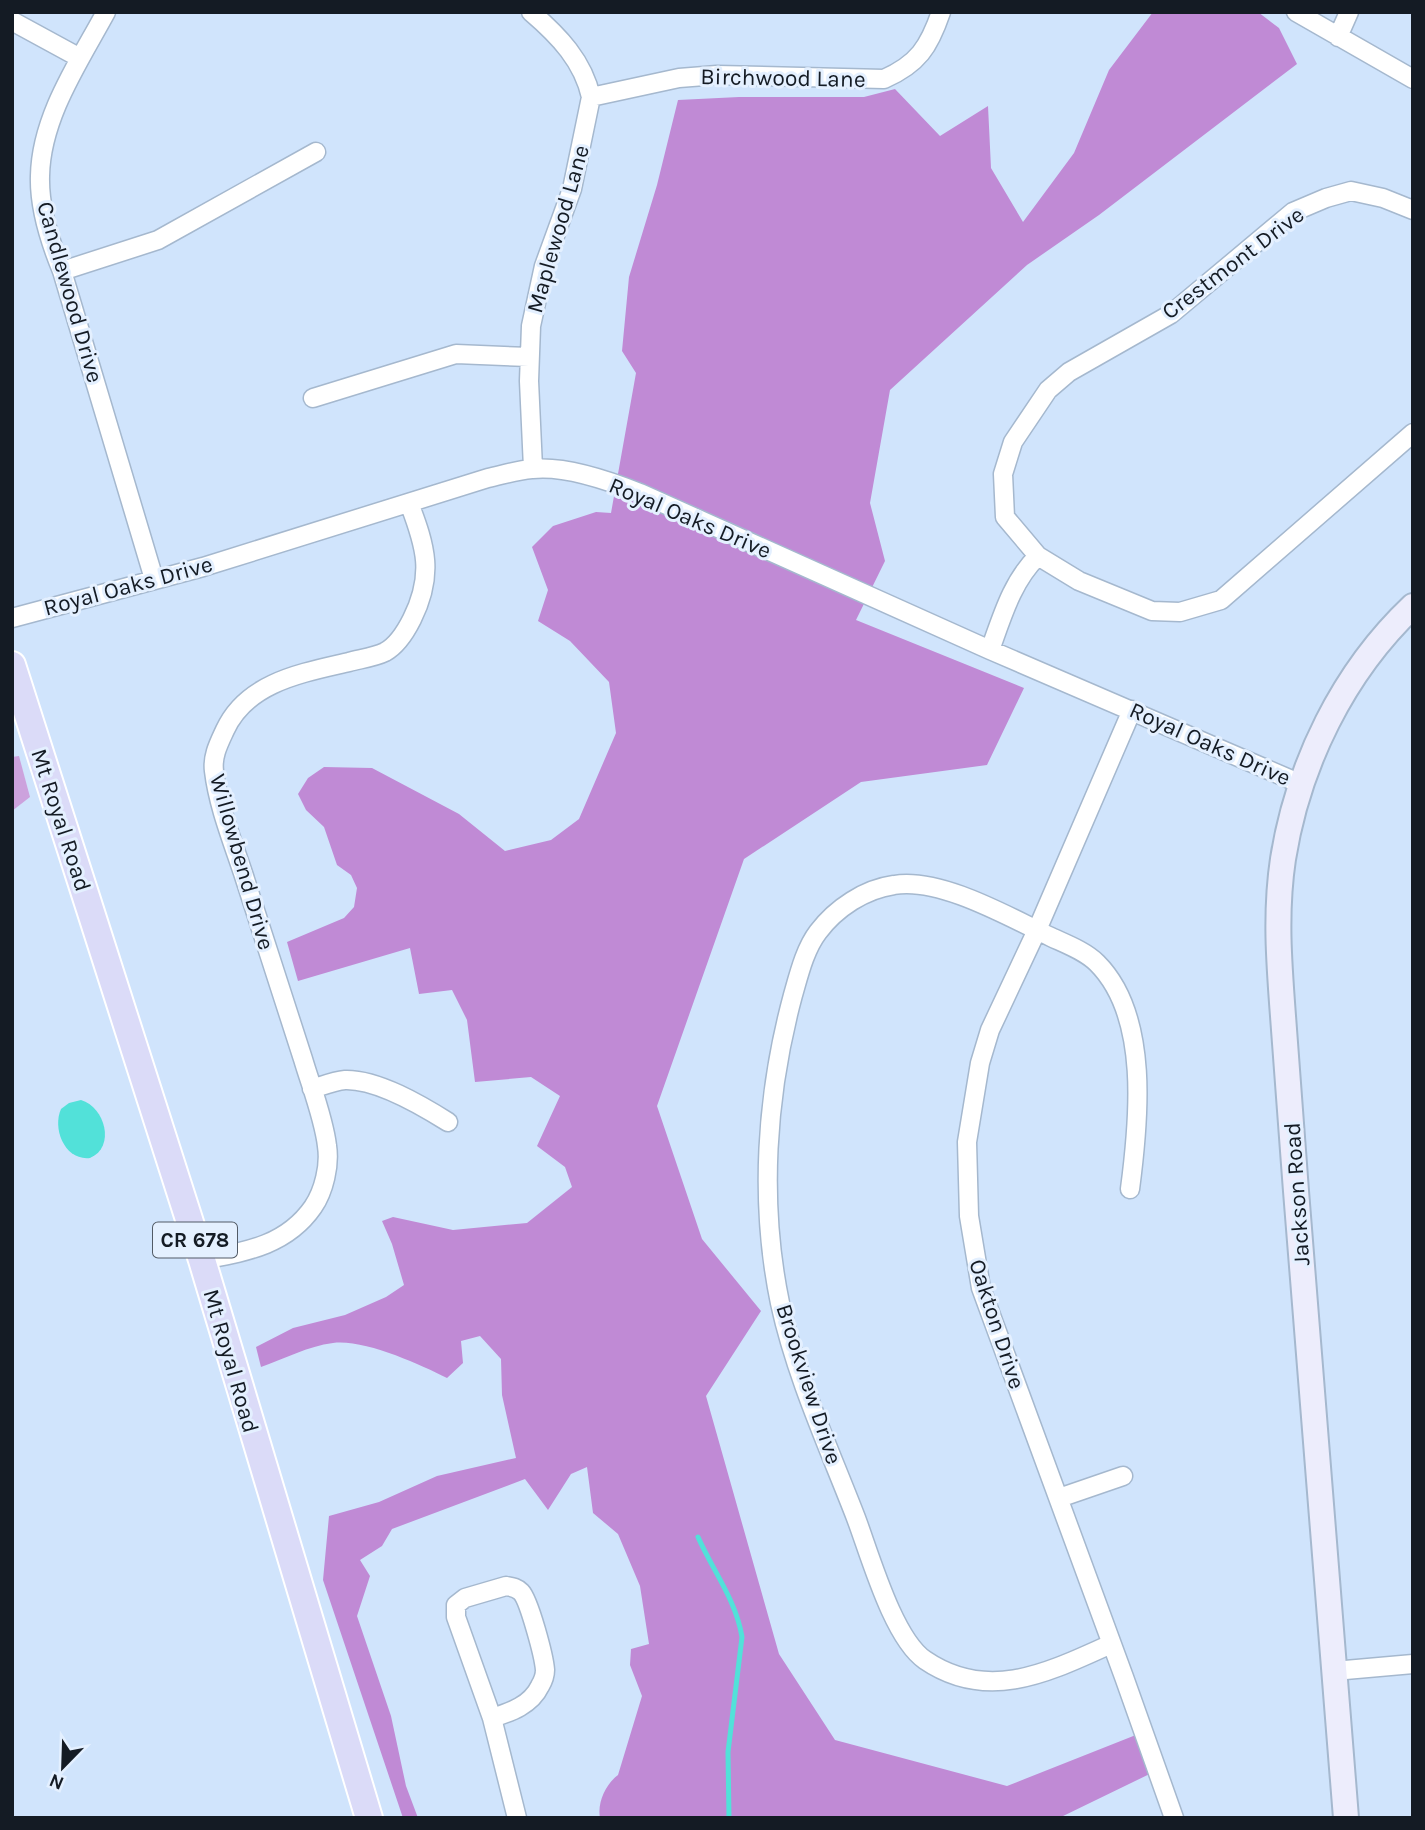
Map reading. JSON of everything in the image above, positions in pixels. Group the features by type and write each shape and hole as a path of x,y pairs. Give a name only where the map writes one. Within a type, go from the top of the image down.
{"main road":[{"name":"Mt Royal Road","path":"12,665 202,1260 369,1818"}],"street":[{"name":"Candlewood Drive","path":"106,12 80,58 53,116 44,145 40,176 46,224 154,579"},
{"path":"531,12 554,32 576,60 588,83 591,97"},
{"name":"Birchwood Lane","path":"591,97 679,78 717,75 884,79 903,71 920,57 941,12"},
{"path":"1296,12 1413,79"},
{"path":"1338,37 1349,12"},
{"path":"12,21 80,58"},
{"name":"Maplewood Lane","path":"533,468 529,357 535,300 572,189 591,97"},
{"path":"62,271 158,240 316,152"},
{"name":"Crestmont Drive","path":"1413,211 1383,198 1351,191 1293,212 1171,314 1069,372 1048,390 1013,442 1003,474 1005,517 1038,556 1079,580 1152,611 1180,612 1221,600 1413,433"},
{"path":"313,398 456,354 529,357"},
{"name":"Royal Oaks Drive","path":"12,618 203,567 488,478 533,468 586,476 632,490 990,650 1301,784"},
{"name":"Willowbend Drive","path":"202,1260 256,1249 278,1239 299,1224 314,1205 324,1181 328,1147 312,1088 225,816 213,768 216,751 227,725 243,702 267,686 296,674 386,652 405,632 417,608 426,574 426,557 409,503"},
{"path":"990,650 1007,604 1025,568 1038,556"},
{"name":"Jackson Road","path":"1346,1818 1278,940 1279,897 1284,856 1301,784 1327,724 1344,692 1380,642 1413,606"},
{"name":"Oakton Drive","path":"1132,710 1037,930 990,1030 979,1063 967,1142 969,1216 981,1288 1174,1818"},
{"name":"Brookview Drive","path":"1111,1644 1015,1681 986,1682 961,1678 920,1657 903,1636 879,1580 797,1363 780,1304 769,1224 767,1174 774,1099 785,1028 808,949 818,932 839,909 875,891 894,885 922,884 953,892 1069,945 1096,962 1125,1008 1133,1047 1138,1115 1130,1189"},
{"path":"312,1088 345,1080 362,1082 402,1097 448,1122"},
{"path":"1059,1498 1123,1476"},
{"path":"492,1718 530,1700 545,1673 543,1654 524,1594 516,1587 506,1586 465,1598 456,1605 456,1617 492,1718 517,1818"},
{"path":"1335,1671 1413,1664"}],"shaded area":[{"path":"1153,12 1258,12 1279,28 1297,64 1099,215 1027,265 890,390 870,503 885,561 856,620 1024,688 987,765 861,782 744,859 657,1106 702,1239 761,1311 706,1396 779,1654 835,1740 1007,1786 1151,1729 1164,1767 1059,1818 600,1818 601,1800 606,1788 618,1775 642,1696 630,1665 631,1649 649,1644 640,1586 618,1534 593,1513 587,1467 571,1474 548,1510 525,1479 392,1529 382,1546 360,1560 370,1576 357,1616 391,1716 406,1786 418,1818 403,1818 323,1580 329,1516 379,1502 437,1476 516,1458 502,1395 501,1359 480,1336 461,1341 463,1363 447,1378 391,1354 346,1343 314,1347 261,1367 256,1347 293,1328 345,1315 386,1297 404,1285 382,1221 393,1217 453,1230 527,1223 572,1187 565,1167 537,1146 560,1096 531,1077 475,1082 467,1020 452,990 419,994 410,948 298,981 287,942 344,918 354,907 357,888 351,875 337,865 324,827 306,810 298,794 308,778 324,767 372,768 459,814 505,851 551,840 579,819 616,733 609,682 570,641 538,621 548,590 532,547 553,526 596,512 611,513 636,373 622,351 629,277 657,185 678,100 864,97 895,89 940,136 988,106 991,168 1023,222 1074,153 1109,70"},
{"path":"19,756 30,797 12,811 12,757"},
{"path":"81,1100 96,1110 104,1128 103,1145 98,1153 90,1158 81,1158 67,1149 58,1126 61,1109 69,1103"}],"waterway":[{"path":"698,1537 735,1611 742,1637 728,1752 729,1818"}]}
